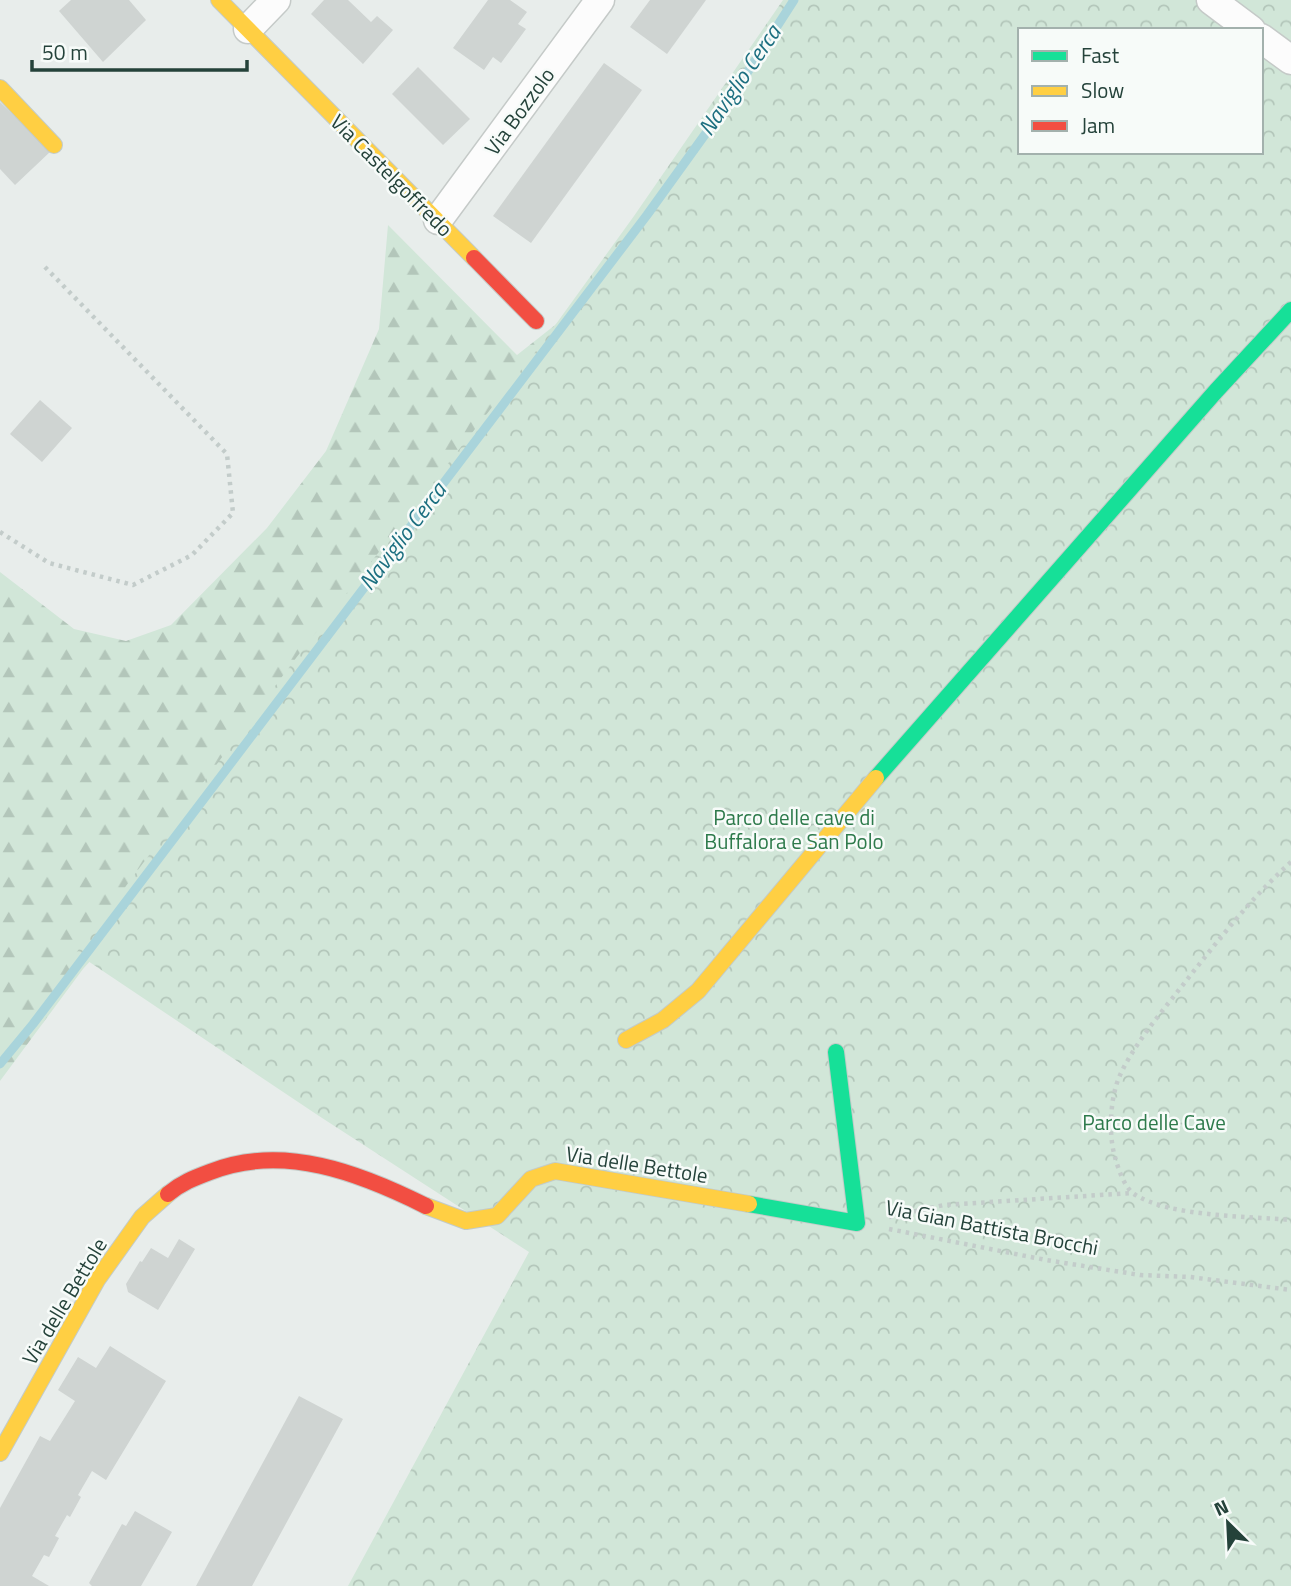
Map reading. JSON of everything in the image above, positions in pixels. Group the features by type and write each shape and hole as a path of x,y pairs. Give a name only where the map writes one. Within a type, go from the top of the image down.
{"street":[{"name":"Via Castelgoffredo","path":"219,0 536,321"},
{"path":"248,29 276,0"},
{"name":"Via Bozzolo","path":"438,220 600,0"},
{"path":"1211,0 1248,28"},
{"path":"1263,39 1291,60"},
{"path":"0,88 54,145"},
{"path":"626,1040 663,1020 698,991 916,731 1216,391 1291,310"},
{"name":"Via Gian Battista Brocchi","path":"836,1052 857,1223"},
{"name":"Via delle Bettole","path":"0,1453 97,1280 142,1217 181,1183 227,1165 280,1159 328,1167 380,1183 435,1211 466,1221 497,1216 531,1179 555,1171 857,1223"}],"path":[{"path":"0,532 49,563 133,585 192,555 233,513 227,454 44,266"},
{"path":"1132,1193 1118,1169 1110,1142 1112,1107 1119,1076 1146,1032 1228,927 1291,862"},
{"path":"857,1223 944,1205 1132,1193 1158,1205 1184,1210 1291,1220"},
{"name":"Via Gian Battista Brocchi","path":"857,1223 1140,1275 1190,1277 1291,1290"}],"green space":[{"name":"Parco delle cave di Buffalora e San Polo","path":"783,0 1291,0 1291,1586 348,1586 529,1252 319,1116 76,953 296,658 543,342 634,216"},
{"path":"388,225 517,355 602,288 207,832 83,969 0,1081 0,572 74,629 126,641 171,625 267,528 326,451 379,329"}],"building":[{"path":"71,0 129,0 146,20 103,62 59,11"},
{"path":"324,0 348,0 371,22 377,16 393,30 363,64 311,14"},
{"path":"488,0 510,0 527,12 518,24 526,29 501,63 493,57 484,70 453,48"},
{"path":"650,0 706,0 667,54 630,27"},
{"path":"604,63 642,90 531,243 493,216"},
{"path":"418,67 470,119 443,145 392,94"},
{"path":"0,102 51,151 15,185 0,169"},
{"path":"40,400 72,428 42,462 10,434"},
{"path":"179,1239 195,1249 158,1310 128,1292 126,1284 151,1248 168,1258"},
{"path":"110,1346 166,1381 106,1480 92,1471 78,1495 81,1497 55,1536 59,1538 49,1557 44,1555 32,1576 49,1586 0,1586 0,1508 40,1436 50,1441 75,1401 58,1390 78,1357 96,1368"},
{"path":"299,1396 343,1419 252,1586 196,1586"},
{"path":"135,1511 172,1532 141,1586 92,1586 89,1583 122,1524 126,1526"}],"waterway":[{"name":"Naviglio Cerca","path":"0,1064 647,215 727,104 794,0"}],"traffic: fast":[{"path":"876,778 1216,391 1291,310"},
{"path":"749,1204 857,1223 836,1052"}],"traffic: slow":[{"path":"219,0 474,258"},
{"path":"0,88 54,145"},
{"path":"626,1040 663,1020 698,991 876,778"},
{"path":"426,1206 466,1221 497,1216 531,1179 555,1171 749,1204"},
{"path":"0,1453 97,1280 142,1217 168,1194"}],"traffic: jam":[{"path":"474,258 536,321"},
{"path":"168,1194 193,1179 238,1164 265,1160 293,1161 348,1173 426,1206"}],"park label":[{"name":"Parco delle Cave","path":"1154,1122"}]}
